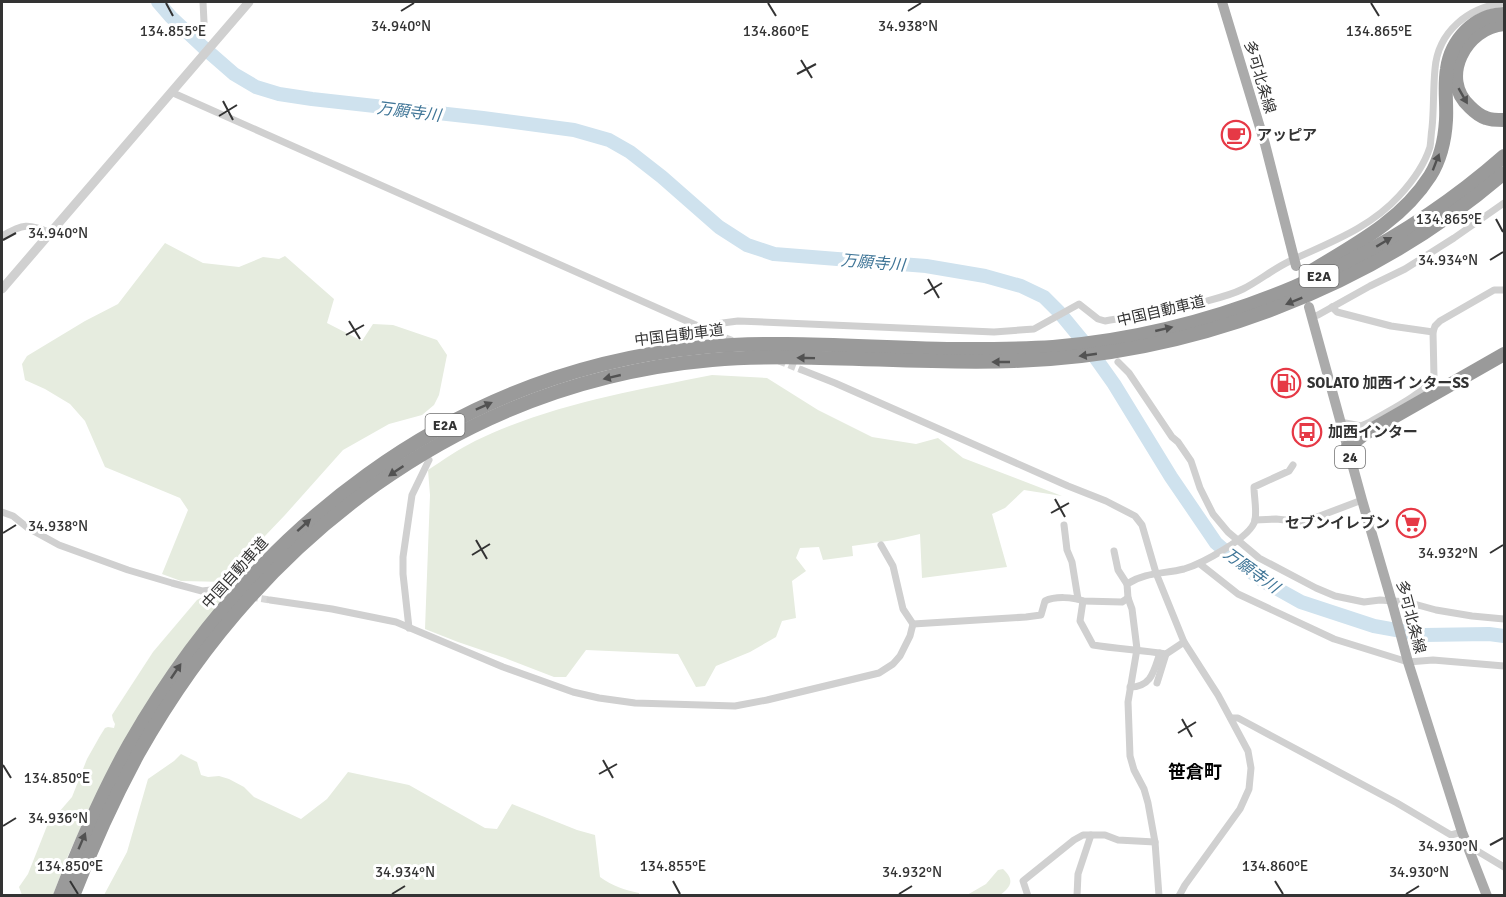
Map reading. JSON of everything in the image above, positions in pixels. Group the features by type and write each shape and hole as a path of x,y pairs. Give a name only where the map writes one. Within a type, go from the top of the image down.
{"highway":[{"path":"1202,320 1249,301 1313,270 1362,240 1392,219 1412,201 1431,174 1443,141 1446,120 1447,69 1451,53 1459,38 1472,26 1484,18 1504,14"},
{"path":"1504,24 1488,27 1477,34 1465,46 1456,69 1456,82 1466,104 1486,118 1504,120"},
{"name":"中国自動車道","path":"73,896 112,804 139,753 179,689 229,622 264,582 333,517 407,463 447,439 531,402 600,380 663,366 754,357 1013,362 1202,320 1297,286 1379,245 1455,195 1504,156"},
{"name":"中国自動車道","path":"60,896 104,792 129,745 186,657 218,615 288,539 325,506 401,451 482,406 525,389 597,366 661,352 704,347 788,344 962,349 1118,357 1259,314 1346,278 1425,232 1504,173"},
{"path":"1451,214 1469,210 1504,184"},
{"path":"1348,447 1364,434 1504,354"},
{"path":"1348,447 1369,441 1504,361"}],"main road":[{"name":"多可北条線","path":"1222,2 1264,144 1295,263"},
{"name":"多可北条線","path":"1310,312 1407,658 1462,832 1487,896"}],"street":[{"path":"203,2 204,22"},
{"path":"2,289 249,2"},
{"path":"709,330 714,324 738,321 994,332 1034,329 1079,304 1098,319 1105,321 1173,309 1224,297 1244,289 1351,233 1398,198 1422,168 1430,145 1435,67 1444,39 1464,17 1490,5 1504,3"},
{"path":"171,92 716,334"},
{"path":"1310,312 1332,307 1404,269 1504,203"},
{"path":"2,236 16,228 33,225 51,233"},
{"path":"1340,422 1361,426 1422,390 1434,377 1433,332 1435,326 1494,290 1504,290"},
{"path":"1332,307 1337,312 1391,326 1433,332"},
{"path":"1118,357 1172,437 1186,453 1213,514 1236,542 1259,558 1335,596 1364,602 1380,600 1393,603 1407,602 1436,610 1504,619"},
{"path":"802,370 1106,501 1135,516 1142,525 1156,573 1184,642 1231,718 1248,751 1251,768 1249,789 1240,809 1179,896"},
{"path":"409,628 403,557 412,495 429,460"},
{"path":"1127,584 1133,579 1183,569 1203,562 1236,542 1255,520 1254,487 1289,471 1293,465"},
{"path":"1255,520 1276,519 1304,522 1362,500"},
{"path":"2,512 13,516 28,528 59,545 161,580 202,591 211,590"},
{"path":"1064,525 1066,550 1072,562 1081,600 1080,621 1093,645 1163,654"},
{"path":"881,545 893,566 903,609 913,624"},
{"path":"1114,551 1118,570 1127,584 1137,649 1128,702 1130,756 1144,789 1155,842 1159,896"},
{"path":"1203,562 1238,594 1334,639 1407,658 1504,666"},
{"path":"913,624 1041,615 1045,601 1051,598 1122,602 1128,598"},
{"path":"270,600 396,622 503,667 573,692 635,703 735,706 879,673 894,664 900,656 913,624"},
{"path":"1130,687 1139,687 1150,680 1163,654 1184,642"},
{"path":"1157,683 1163,654"},
{"path":"1231,718 1238,718 1397,803 1451,835 1462,832"},
{"path":"1028,896 1023,881 1083,835 1155,842"},
{"path":"1077,896 1078,874 1091,835"},
{"path":"1469,849 1473,849 1504,867"}],"shaded area":[{"path":"165,243 203,263 239,267 263,257 279,259 285,256 334,299 327,323 362,341 373,324 393,325 437,340 447,355 439,395 434,405 422,415 389,424 343,450 246,556 227,582 181,581 162,574 188,510 180,498 105,467 85,421 70,404 25,380 22,364 27,356 118,304"},
{"path":"712,375 767,378 818,410 872,437 916,444 938,438 963,458 1062,496 1024,490 1005,508 992,514 1007,567 922,578 920,534 852,546 853,556 823,560 819,547 800,548 796,558 806,571 792,581 796,618 782,621 776,637 750,652 716,666 705,686 696,687 678,654 586,650 566,677 554,677 425,629 430,495 428,470 475,441 532,418 591,400"},
{"path":"228,594 184,649 146,707 89,809 53,895 22,895 19,887 28,874 47,826 72,797 87,759 105,728 114,728 112,715 153,652 197,600 206,595"},
{"path":"181,754 197,762 201,775 229,779 244,787 254,797 301,819 327,799 348,772 409,785 485,828 497,829 512,804 595,835 600,877 628,891 639,893 639,895 104,895 127,852 148,779"},
{"path":"1003,869 1010,882 1001,894 998,896 967,895 986,884 998,870"}],"waterway":[{"name":"万願寺川","path":"158,2 171,17 234,74 256,87 279,94 312,99 574,130 609,140 630,152 719,227 747,245 774,254 926,266 985,276 1021,286 1044,297 1087,346 1216,543 1263,581 1301,602 1374,626 1424,635 1489,634 1504,636"}],"tunnel":[{"path":"716,334 736,342"},
{"path":"779,361 802,370"},
{"path":"211,590 238,594"},
{"path":"251,597 270,600"}],"place":[{"name":"アッピア","path":"1236,135"},
{"name":"SOLATO 加西インターSS","path":"1286,383"},
{"name":"加西インター","path":"1307,432"},
{"name":"セブンイレブン","path":"1411,523"}],"district":[{"name":"笹倉町","path":"1195,772"}]}
